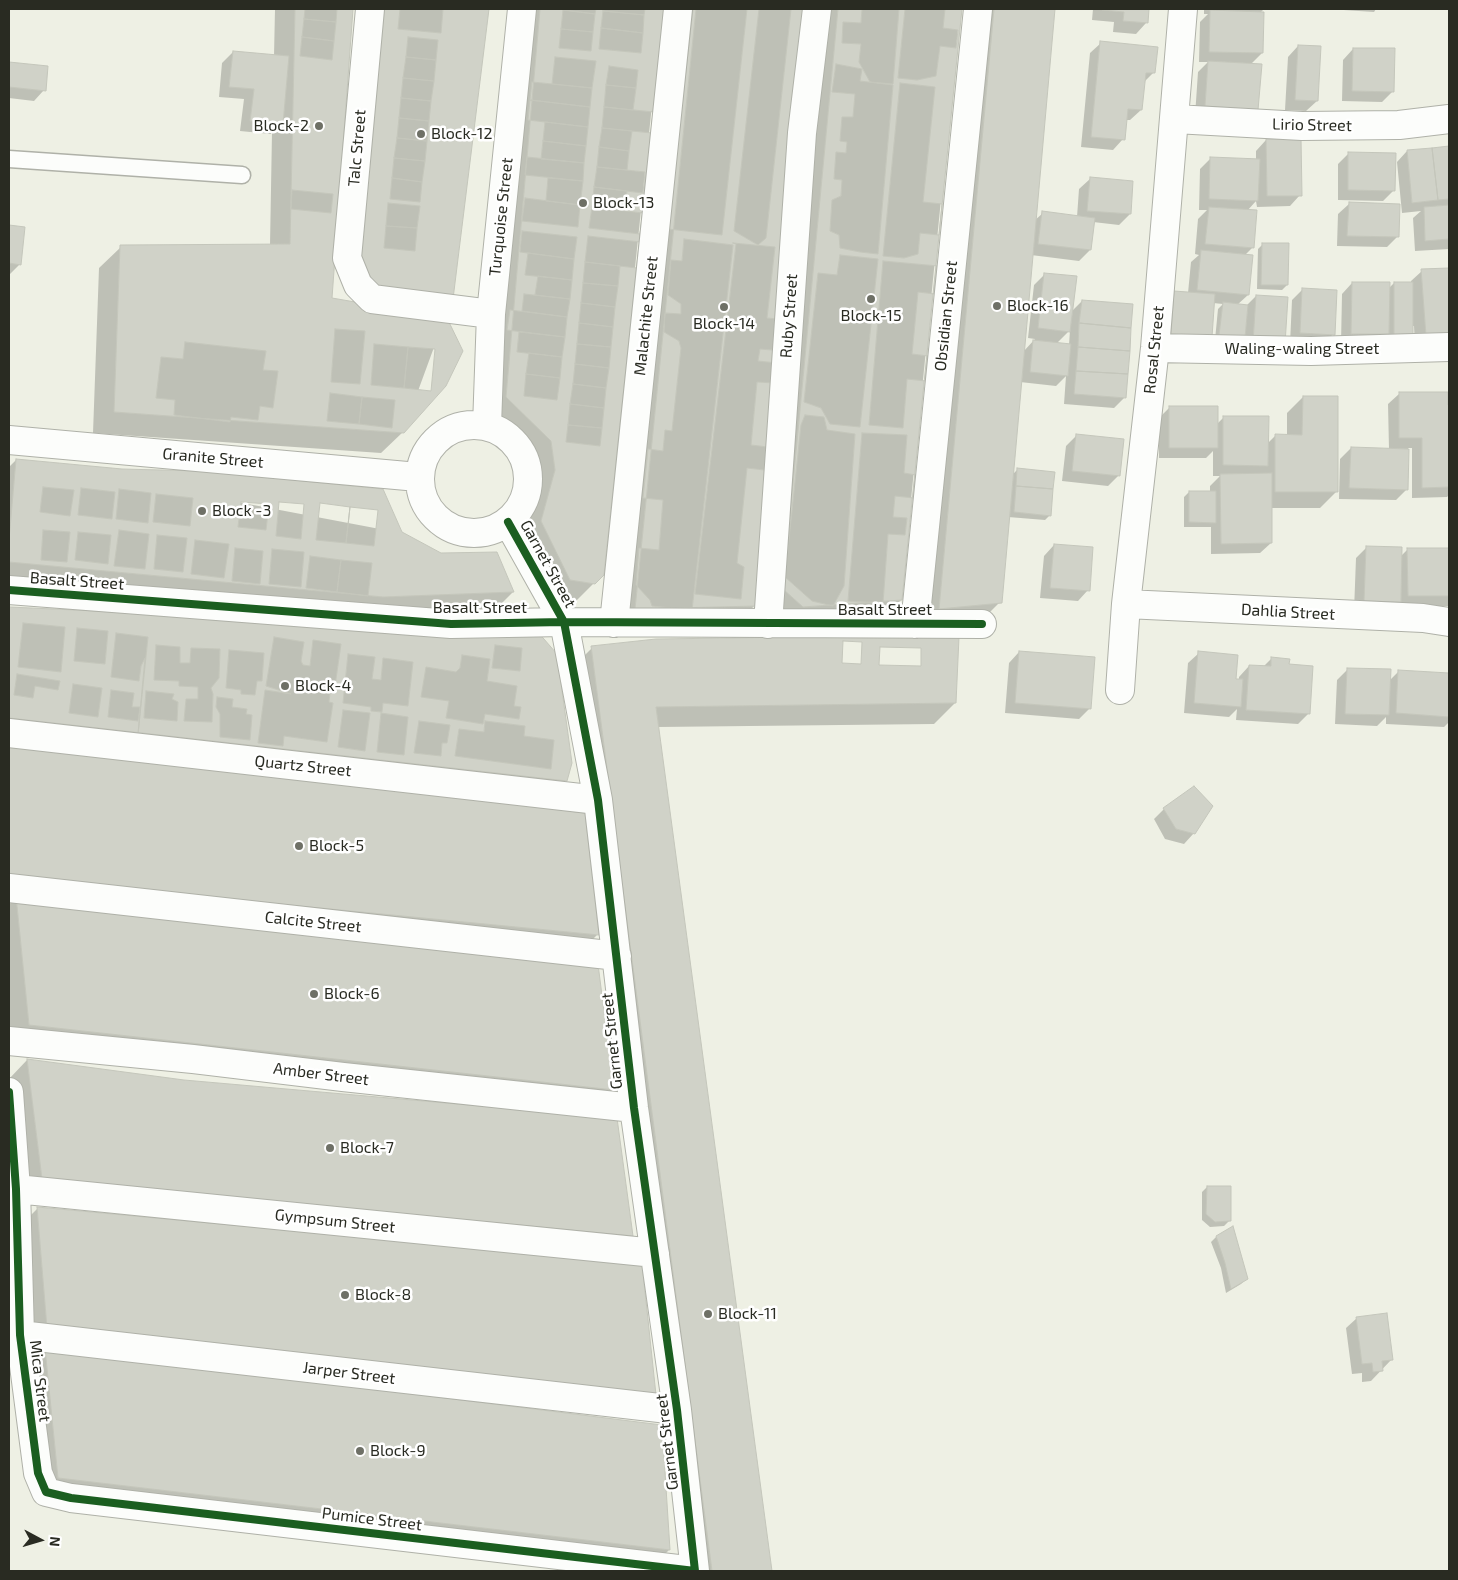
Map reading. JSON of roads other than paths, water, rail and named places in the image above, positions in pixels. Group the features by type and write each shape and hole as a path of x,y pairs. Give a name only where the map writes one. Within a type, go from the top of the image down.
{"street":[{"name":"Talc Street","path":"370,9 346,258 358,285 372,299 491,314"},
{"name":"Turquoise Street","path":"487,426 491,314 522,9"},
{"name":"Malachite Street","path":"614,623 678,9"},
{"name":"Ruby Street","path":"768,624 802,133 817,9"},
{"name":"Obsidian Street","path":"915,624 978,9"},
{"name":"Rosal Street","path":"1120,690 1126,604 1155,348 1183,9"},
{"name":"Lirio Street","path":"1174,119 1302,126 1399,124 1449,119"},
{"name":"Waling-waling Street","path":"1155,348 1311,352 1449,347"},
{"path":"465,425 487,426 506,434 519,448 527,467 528,487 521,506 508,522 489,532 466,533 445,526 430,510 420,489 418,477 426,452 445,432 465,425"},
{"name":"Granite Street","path":"9,440 418,477"},
{"name":"Garnet Street","path":"508,522 564,622 598,800 634,1108 677,1410 695,1571"},
{"name":"Basalt Street","path":"9,590 451,624 564,622 982,624"},
{"name":"Dahlia Street","path":"1126,604 1423,618 1449,622"},
{"name":"Quartz Street","path":"9,733 598,800"},
{"name":"Calcite Street","path":"9,888 617,956"},
{"name":"Amber Street","path":"9,1041 193,1059 634,1108"},
{"name":"Mica Street","path":"9,1092 16,1189 20,1335 38,1473 46,1492"},
{"name":"Gympsum Street","path":"16,1189 655,1253"},
{"name":"Jarper Street","path":"20,1335 677,1410"},
{"name":"Pumice Street","path":"46,1492 81,1499 695,1571"}],"lane":[{"path":"9,159 242,175"}],"place":[{"name":"Block-2","path":"319,126"},
{"name":"Block-12","path":"421,134"},
{"name":"Block-13","path":"583,203"},
{"name":"Block-15","path":"871,299"},
{"name":"Block-16","path":"997,306"},
{"name":"Block-14","path":"724,307"},
{"name":"Block -3","path":"202,511"},
{"name":"Block-4","path":"285,686"},
{"name":"Block-5","path":"299,846"},
{"name":"Block-6","path":"314,994"},
{"name":"Block-7","path":"330,1148"},
{"name":"Block-8","path":"345,1295"},
{"name":"Block-11","path":"708,1314"},
{"name":"Block-9","path":"360,1451"}]}
